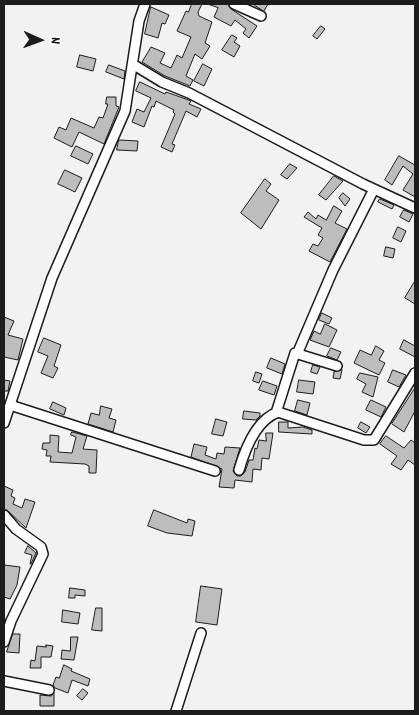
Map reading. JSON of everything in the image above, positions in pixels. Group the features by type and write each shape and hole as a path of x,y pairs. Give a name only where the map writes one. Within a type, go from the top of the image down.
{"street":[{"path":"4,423 52,278 125,112 134,65 139,21 145,4"},
{"path":"234,4 261,16"},
{"path":"134,65 162,82 190,93 374,189 415,208"},
{"path":"239,470 244,452 258,428 276,413 292,362 333,270 374,189"},
{"path":"298,352 337,366"},
{"path":"276,413 371,442 377,436 415,374"},
{"path":"10,405 215,471"},
{"path":"4,515 16,529 41,547 43,554 11,621 4,642"},
{"path":"176,711 200,633"},
{"path":"4,681 49,690"}],"building":[{"path":"192,4 202,4 198,12 199,16 212,22 205,43 210,46 202,59 195,54 186,76 193,80 190,86 165,76 142,62 151,47 165,53 160,63 171,68 177,55 182,58 191,37 177,31 186,11 188,12"},
{"path":"208,4 228,4 231,9 257,26 249,38 243,33 246,29 235,20 231,26 214,17 218,8"},
{"path":"253,4 268,4 264,11"},
{"path":"151,7 169,15 165,24 162,23 158,38 145,34"},
{"path":"321,26 325,29 317,39 313,36"},
{"path":"232,35 237,38 234,42 240,46 234,57 222,50"},
{"path":"80,55 96,59 93,71 77,67"},
{"path":"203,64 212,69 204,86 194,81"},
{"path":"109,65 125,71 124,79 106,72"},
{"path":"140,82 165,94 166,92 191,101 189,104 201,109 197,117 186,111 172,144 175,145 172,152 161,147 175,114 174,110 156,101 154,107 152,106 144,127 132,122 137,109 144,112 151,98 136,91"},
{"path":"107,97 116,97 116,106 119,107 104,144 79,132 72,147 54,138 59,127 66,130 71,118 94,128 99,117 103,118 108,104 106,104"},
{"path":"119,140 138,141 137,151 117,150"},
{"path":"76,146 93,154 88,164 71,156"},
{"path":"399,156 415,165 415,197 403,190 413,174 403,166 392,185 385,180"},
{"path":"290,164 297,168 287,179 281,175"},
{"path":"65,170 82,178 75,192 58,184"},
{"path":"334,176 343,181 326,200 319,195"},
{"path":"265,179 271,184 266,191 279,200 261,229 241,213"},
{"path":"343,193 350,199 345,206 339,198"},
{"path":"380,199 394,205 392,209 378,202"},
{"path":"334,206 342,211 335,223 347,229 330,262 309,251 313,244 318,246 323,238 318,235 322,228 304,217 308,212 316,219 318,215 326,220"},
{"path":"404,210 413,214 409,222 400,217"},
{"path":"398,227 406,231 401,242 393,238"},
{"path":"386,247 395,249 393,258 384,256"},
{"path":"415,281 415,304 405,298"},
{"path":"322,313 332,318 329,324 319,320"},
{"path":"4,317 14,321 8,335 23,339 18,360 4,357"},
{"path":"325,324 337,330 329,347 310,340 314,331 320,334"},
{"path":"44,338 61,345 54,366 58,368 53,378 41,373 48,356 38,352"},
{"path":"404,340 415,346 415,357 400,349"},
{"path":"376,346 384,351 379,360 385,363 379,375 354,363 360,350 371,355"},
{"path":"331,348 341,352 337,360 327,356"},
{"path":"271,358 285,364 282,374 267,368"},
{"path":"313,365 320,367 317,374 311,372"},
{"path":"342,370 340,379 333,378 334,372"},
{"path":"393,370 406,375 399,387 388,382"},
{"path":"256,372 262,374 259,383 253,381"},
{"path":"360,373 378,377 373,397 362,392 366,384 357,379"},
{"path":"4,380 10,381 8,391 4,391"},
{"path":"299,380 315,382 313,394 297,392"},
{"path":"263,381 277,386 274,395 259,390"},
{"path":"415,388 415,411 404,432 392,424"},
{"path":"298,400 310,403 307,415 295,411"},
{"path":"371,400 386,407 381,417 366,410"},
{"path":"53,402 66,408 64,415 50,409"},
{"path":"101,406 112,409 109,418 116,420 113,432 88,424 91,413 99,415"},
{"path":"244,411 260,413 260,416 256,420 243,419"},
{"path":"216,419 227,422 223,436 212,434"},
{"path":"279,422 288,422 288,428 303,427 312,430 312,434 279,432"},
{"path":"361,422 370,427 366,433 358,428"},
{"path":"72,432 87,436 83,449 97,450 96,473 89,473 89,466 85,464 50,462 51,456 46,456 47,450 42,449 43,443 50,443 50,435 59,436 58,452 72,453 76,437 71,435"},
{"path":"266,433 273,433 269,459 262,458 261,470 253,469 252,482 235,480 234,488 219,487 222,469 191,457 194,444 207,447 205,455 216,459 217,453 224,454 225,447 240,448 233,471 237,476 241,476 245,472 249,460 253,460 255,448 257,449 259,440 266,441"},
{"path":"386,436 404,448 411,440 415,443 415,465 408,460 401,470 391,464 397,456 380,444"},
{"path":"4,486 13,490 11,496 15,498 13,504 22,508 25,499 35,502 26,528 4,509"},
{"path":"154,510 187,523 188,519 195,521 192,536 167,533 148,526"},
{"path":"28,546 36,553 31,564 32,555 25,553"},
{"path":"4,565 20,567 17,585 10,599 4,597"},
{"path":"201,586 222,589 217,625 196,622"},
{"path":"70,588 85,590 85,596 75,595 75,598 69,598"},
{"path":"96,608 102,608 102,631 92,630"},
{"path":"63,610 80,613 78,624 62,622"},
{"path":"13,634 20,634 19,653 7,652"},
{"path":"71,637 78,637 74,660 61,659 62,650 70,651"},
{"path":"46,645 53,646 51,657 41,657 41,668 30,668 31,660 35,661 37,646 46,647"},
{"path":"64,665 72,669 71,671 90,679 88,686 72,680 68,693 55,688 53,685 56,677 59,678"},
{"path":"83,689 88,693 82,700 77,696"},
{"path":"54,693 54,706 40,706 40,695 51,696"}]}
